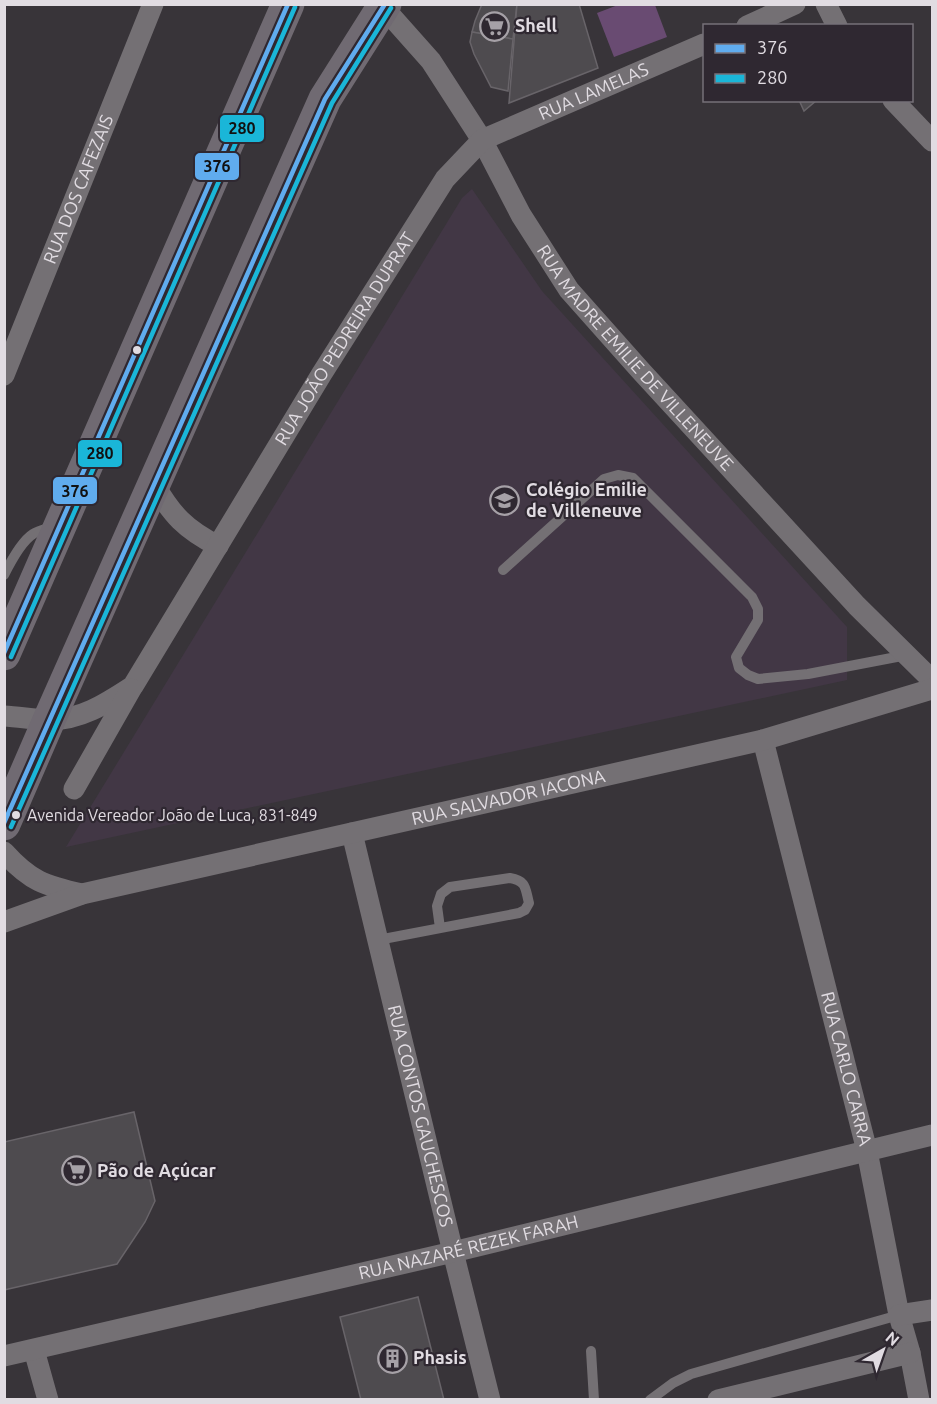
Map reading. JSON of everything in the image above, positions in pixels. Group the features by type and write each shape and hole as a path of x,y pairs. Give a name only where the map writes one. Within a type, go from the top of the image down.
{"main road":[{"path":"4,654 288,4"},
{"path":"4,824 325,99 382,5"}],"street":[{"name":"RUA DOS CAFEZAIS","path":"4,375 153,4"},
{"path":"751,24 795,4"},
{"path":"826,4 836,24"},
{"name":"RUA MADRE EMILIE DE VILLENEUVE","path":"382,5 431,61 482,140 521,215 569,290 849,597 933,680"},
{"name":"RUA LAMELAS","path":"482,140 703,45"},
{"path":"895,102 933,141"},
{"name":"RUA JOÃO PEDREIRA DUPRAT","path":"74,789 133,686 321,375 444,179 482,140"},
{"path":"154,484 167,506 182,523 218,546"},
{"name":"RUA JOÃO PEDREIRA DUPRAT","path":"4,716 49,720 77,716 104,705 133,686"},
{"name":"RUA SALVADOR IACONA","path":"4,922 82,894 763,740 933,689"},
{"name":"RUA CARLO CARRA","path":"763,740 867,1151 899,1315 920,1400"},
{"name":"RUA CONTOS GAUCHESCOS","path":"352,833 490,1400"},
{"name":"RUA SALVADOR IACONA","path":"4,852 34,880 53,888 82,894"},
{"name":"RUA NAZARÉ REZEK FARAH","path":"4,1356 453,1252 933,1136"},
{"path":"899,1315 933,1310"},
{"path":"34,1350 48,1400"},
{"path":"718,1400 910,1353"}],"lane":[{"path":"503,570 604,479 618,475 633,478 752,597 758,609 758,620 736,657 739,668 748,675 758,680 808,674 908,655"},
{"path":"6,568 28,538 36,532 61,524"},
{"path":"378,940 519,913 525,910 529,903 525,885 519,880 510,878 450,887 441,894 437,906 440,928"},
{"path":"650,1400 673,1383 691,1374 899,1315"},
{"path":"591,1351 594,1400"}],"shaded area":[{"path":"618,5 655,5 667,37 614,57 597,13"},
{"name":"Colégio Emilie de Villeneuve","path":"472,189 542,291 847,627 847,680 66,847 462,198"}],"building":[{"name":"Shell","path":"482,4 517,4 513,39 472,32"},
{"path":"517,4 579,4 598,68 509,103"},
{"path":"472,32 513,39 508,91 491,87 474,54 470,42"},
{"path":"800,102 815,102 804,111"},
{"name":"Pão de Açúcar","path":"134,1112 155,1201 145,1222 117,1264 4,1290 4,1142"},
{"name":"Phasis","path":"418,1297 444,1400 361,1400 340,1317"}],"transit line":[{"name":"376","path":"4,653 288,4"},
{"name":"376","path":"4,823 325,99 385,4"},
{"name":"280","path":"11,657 295,7"},
{"name":"280","path":"11,827 332,103 391,8"}],"place":[{"name":"Shell","path":"494,26"},
{"name":"Colégio Emilie de Villeneuve","path":"505,500"},
{"name":"Avenida Vereador João de Luca, 831-849","path":"16,815"},
{"name":"Pão de Açúcar","path":"76,1171"},
{"name":"Phasis","path":"392,1358"}]}
